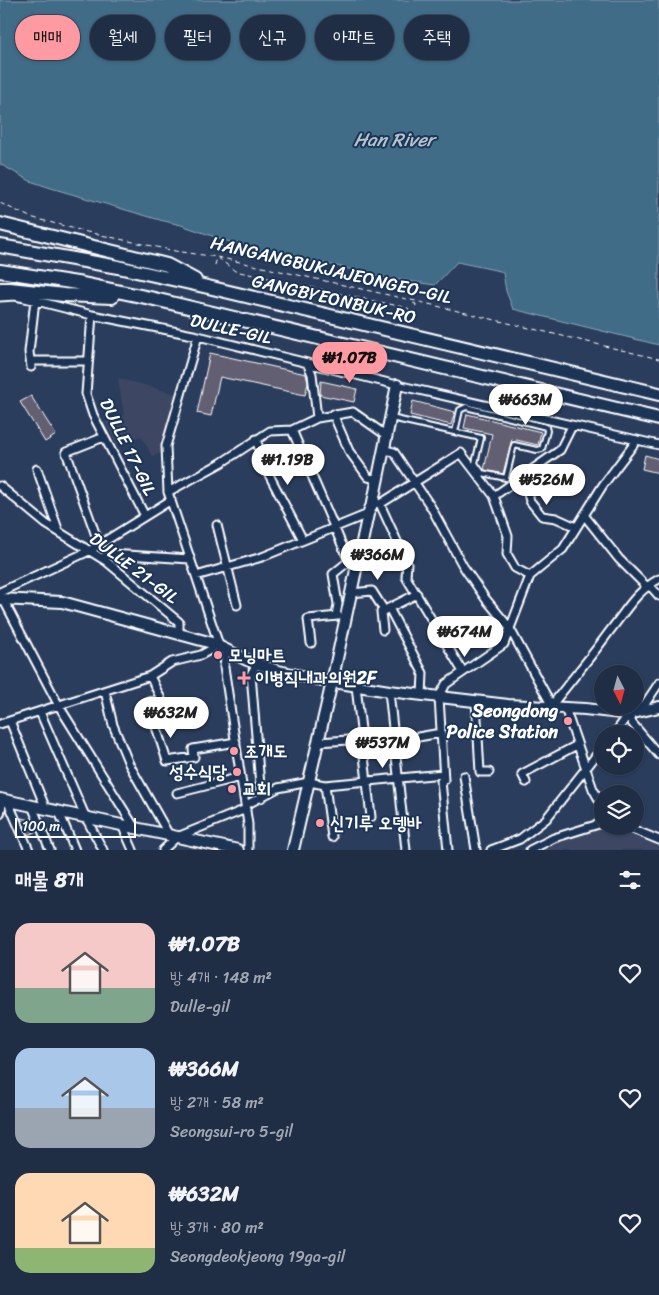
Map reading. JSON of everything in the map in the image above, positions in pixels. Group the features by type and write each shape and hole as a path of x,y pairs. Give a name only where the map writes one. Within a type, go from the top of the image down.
{"highway":[{"path":"0,224 167,265 208,287"},
{"name":"GANGBYEONBUK-RO","path":"0,246 118,267 208,287 659,394"},
{"path":"0,271 83,284 150,298 659,419"},
{"path":"0,290 17,289 64,295 150,298"}],"street":[{"name":"DULLE-GIL","path":"0,297 15,296 92,315 198,336 397,385 659,445"},
{"path":"35,300 29,352 31,364 88,361"},
{"name":"DULLE 17-GIL","path":"92,315 86,394 93,415 145,516"},
{"path":"198,336 166,446 168,492 222,647 246,807 248,850"},
{"path":"307,363 312,374 317,418"},
{"path":"397,385 378,480 377,503 406,563 406,577 463,672"},
{"path":"168,492 270,431 292,430 317,418 353,412 387,436"},
{"path":"333,414 349,450 368,477 378,480"},
{"path":"494,496 560,450 572,426"},
{"path":"292,430 334,527 353,562"},
{"path":"99,544 66,452 104,437"},
{"path":"256,439 265,467 303,540"},
{"path":"448,850 440,781 444,780 438,697 446,684 504,644 530,576 563,549 603,485 637,440"},
{"path":"385,450 394,452 431,507 463,566 485,598 509,627 552,706"},
{"path":"293,850 332,682 341,617 351,593 353,562 368,514 377,503 461,453 494,496 508,536 507,554 515,568 530,576"},
{"path":"37,469 59,532"},
{"path":"524,476 530,501 542,516 556,518 576,527"},
{"name":"DULLE 21-GIL","path":"0,486 46,524 101,558 179,622 179,634"},
{"path":"1,596 89,550 171,500"},
{"path":"196,576 262,557 368,514"},
{"path":"584,516 619,559 659,596"},
{"path":"218,525 237,605"},
{"path":"101,558 112,554 190,559"},
{"path":"341,617 333,574 353,562"},
{"path":"552,706 610,632 630,603 646,586 659,579"},
{"path":"351,593 372,591 386,609 423,672 422,695"},
{"path":"383,630 381,612 417,594"},
{"path":"1,596 62,602 222,647 257,664 278,671 332,682 438,697 594,711"},
{"path":"1,596 59,706 135,828"},
{"path":"311,644 308,619 341,617"},
{"path":"0,724 150,676 172,662 201,655 222,647"},
{"path":"257,664 251,674 261,798"},
{"path":"150,676 161,699 148,702 167,761 194,758 193,749 236,742"},
{"path":"644,705 659,683"},
{"path":"356,686 371,818"},
{"path":"105,691 113,724 129,764 173,836"},
{"path":"389,691 406,850"},
{"path":"476,701 480,772 489,772"},
{"path":"644,710 659,707"},
{"path":"565,708 594,792"},
{"path":"40,712 102,850"},
{"path":"629,715 632,722 659,755"},
{"path":"10,721 46,809"},
{"path":"318,742 394,736 401,740 441,733"},
{"path":"526,782 522,774 577,745"},
{"path":"491,850 520,839 546,819 594,758"},
{"path":"163,850 173,836 246,807 278,788 309,782 325,785 443,774"},
{"path":"464,776 476,850"},
{"path":"176,793 241,777"},
{"path":"325,785 332,837"},
{"path":"4,800 238,850"},
{"path":"0,814 4,800"},
{"path":"4,800 29,850"},
{"path":"32,806 50,850"},
{"path":"59,812 74,850"},
{"path":"122,825 134,850"},
{"path":"530,850 554,838 594,826"},
{"path":"644,834 659,840"}],"lane":[{"path":"391,418 481,438 475,463 482,473 506,478 514,445 537,450 542,449 547,431 546,427 466,406 460,410 455,432"}],"path":[{"name":"HANGANGBUKJAJEONGEO-GIL","path":"0,203 30,217 88,232 175,251 217,257 412,300 659,359"},
{"path":"216,265 217,257"},
{"path":"217,257 235,271 408,308 414,314 416,304 412,303 412,300"}],"shaded area":[{"path":"118,378 176,394 161,453 152,456 141,436 116,444 105,422 124,415"},
{"path":"594,831 594,835 632,835 659,847 659,850 535,850"}],"water":[{"name":"Han River","path":"0,0 659,0 659,345 513,309 506,291 503,273 500,271 457,262 435,285 372,276 342,267 244,247 181,225 30,181 0,164"}],"building":[{"path":"210,353 306,374 308,383 305,395 220,377 211,416 197,413"},
{"path":"321,381 357,389 354,402 320,395"},
{"path":"31,396 56,435 45,442 20,402"},
{"path":"413,401 455,412 451,425 410,415"},
{"path":"467,414 541,432 538,445 512,439 503,474 484,470 492,434 464,428"},
{"path":"645,455 659,459 659,473 642,469"},
{"path":"21,818 32,820 37,831 28,835"}],"place":[{"name":"모닝마트","path":"218,655"},
{"name":"이병직내과의원2F","path":"244,678"},
{"name":"Seongdong Police Station","path":"568,721"},
{"name":"조개도","path":"234,751"},
{"name":"성수식당","path":"237,772"},
{"name":"교회","path":"232,789"},
{"name":"신기루 오뎅바","path":"320,823"}]}
